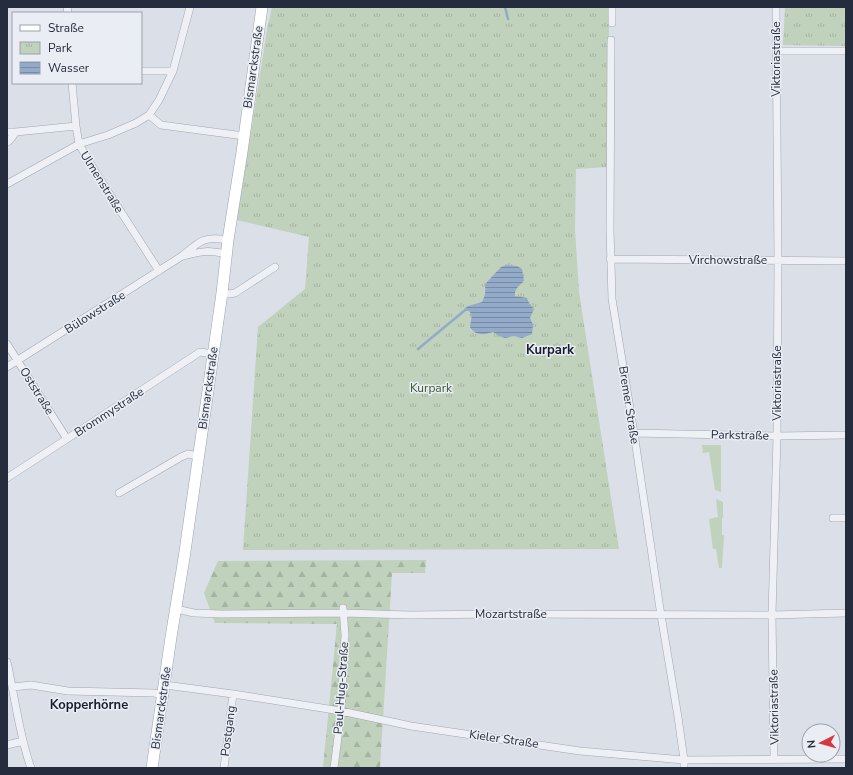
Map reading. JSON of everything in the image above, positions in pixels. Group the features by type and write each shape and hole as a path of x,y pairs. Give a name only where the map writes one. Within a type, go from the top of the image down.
{"main road":[{"name":"Bismarckstraße","path":"152,768 222,293 226,254 262,7"}],"street":[{"path":"7,184 79,144 108,135 136,123 149,115 160,100 172,71 190,7"},
{"path":"612,7 612,23"},
{"name":"Viktoriastraße","path":"774,759 772,615 778,260 776,7"},
{"name":"Bremer Straße","path":"611,40 610,259 612,298 634,433 684,768"},
{"path":"776,51 846,51"},
{"path":"142,71 172,71"},
{"name":"Ulmenstraße","path":"72,84 79,144 159,271"},
{"path":"149,115 161,124 244,136"},
{"path":"7,132 76,126"},
{"path":"7,142 16,132"},
{"name":"Bülowstraße","path":"7,367 159,271 204,239 210,238 228,240"},
{"name":"Bülowstraße","path":"182,256 209,251 226,254"},
{"name":"Virchowstraße","path":"610,259 846,261"},
{"path":"222,293 235,293 275,267"},
{"name":"Oststraße","path":"7,344 67,439"},
{"name":"Brommystraße","path":"7,478 200,352 213,354"},
{"name":"Parkstraße","path":"634,433 776,436 846,435"},
{"path":"119,493 181,457 188,454 198,456"},
{"path":"833,518 846,518"},
{"name":"Mozartstraße","path":"176,610 221,614 343,611 410,615 772,615 846,613"},
{"name":"Paul-Hug-Straße","path":"334,768 341,711 345,635 343,611"},
{"path":"7,662 13,688 11,698 31,768"},
{"name":"Kieler Straße","path":"13,688 31,685 68,691 154,693 164,690 233,694 341,711 411,726 580,750 684,760 846,759"},
{"name":"Postgang","path":"224,768 233,694"},
{"path":"7,745 23,741"}],"green space":[{"name":"Kurpark","path":"272,7 609,7 608,167 576,169 575,229 579,292 619,549 243,550 258,327 305,289 309,237 237,220 267,30"},
{"path":"785,8 846,8 846,46 783,45"},
{"path":"702,445 721,445 721,492 715,490 709,452 703,453"},
{"path":"716,499 723,502 722,535 724,535 722,568 719,568 716,549 713,549 709,519 718,517"},
{"path":"426,560 425,573 392,573 380,768 323,768 337,624 215,623 204,593 218,561"}],"water":[{"path":"506,265 517,266 522,269 524,281 516,289 515,296 527,298 534,309 530,318 533,325 532,334 522,338 514,336 505,338 493,332 483,334 474,332 470,327 472,317 469,311 464,311 464,309 468,306 482,302 485,294 485,285 501,267"}],"waterway":[{"path":"505,7 508,19"},
{"path":"418,349 464,311"}],"district":[{"name":"Kurpark","path":"550,350"},
{"name":"Kopperhörne","path":"89,705"}]}
